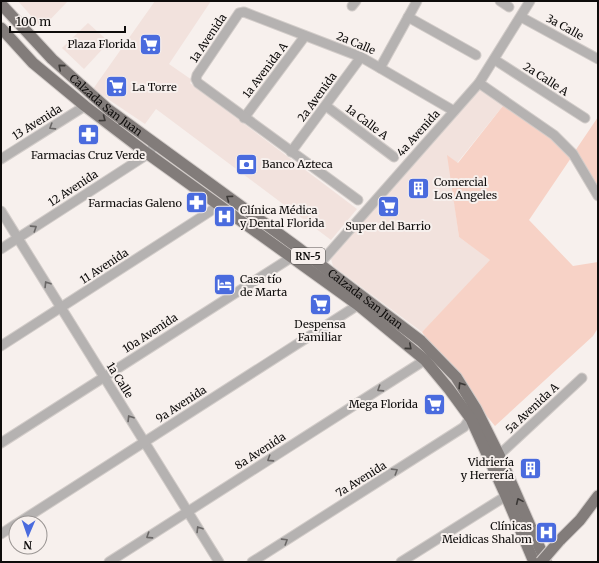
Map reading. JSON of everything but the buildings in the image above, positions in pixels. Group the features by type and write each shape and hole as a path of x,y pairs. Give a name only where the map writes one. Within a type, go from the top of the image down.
{"main road":[{"name":"Calzada San Juan","path":"1,4 52,59 109,110 315,268 421,341 456,377 476,408 499,455 546,562"},
{"name":"Calzada San Juan","path":"1,28 33,63 85,106 148,154 274,245 294,252"},
{"path":"33,63 45,66 58,78 70,84 79,82"},
{"name":"Calzada San Juan","path":"315,268 425,360 471,418 535,562"},
{"path":"535,562 580,520 598,496"}],"street":[{"path":"380,68 417,1"},
{"path":"500,1 509,7"},
{"name":"4a Avenida","path":"315,268 479,83 495,60 530,1"},
{"name":"2a Calle","path":"242,12 361,57 454,111"},
{"name":"1a Avenida","path":"242,12 239,13 230,25 197,75 196,79 198,83 244,118"},
{"path":"408,17 476,56"},
{"name":"3a Calle","path":"521,17 598,59"},
{"name":"1a Avenida A","path":"244,118 305,36"},
{"name":"2a Avenida","path":"291,152 361,57"},
{"name":"2a Calle A","path":"495,60 584,118"},
{"path":"479,83 554,135 573,154 598,196"},
{"name":"13 Avenida","path":"1,159 85,106"},
{"name":"1a Calle A","path":"326,106 394,157"},
{"path":"244,118 358,200"},
{"name":"12 Avenida","path":"1,249 148,154 155,144"},
{"name":"11 Avenida","path":"1,346 220,205"},
{"name":"1a Calle","path":"1,211 219,562"},
{"name":"10a Avenida","path":"1,443 294,252"},
{"name":"9a Avenida","path":"31,515 358,305"},
{"name":"8a Avenida","path":"109,562 425,360"},
{"name":"5a Avenida A","path":"499,455 582,378"},
{"name":"7a Avenida","path":"252,562 464,427 476,408"},
{"path":"402,562 506,496"}],"shaded area":[{"path":"18,1 68,1 42,28"},
{"path":"155,1 211,1 169,64 192,80 190,83 357,209 331,240 156,109 145,124 93,89"},
{"path":"88,23 109,42 84,69 62,48"},
{"path":"483,82 506,102 457,163 448,156 459,237 491,260 422,332 333,266 331,259"},
{"path":"506,102 573,154 598,117 598,194 573,155 529,220 573,266 598,262 598,328 593,336 495,426 460,384 422,332 490,260 459,237 447,155 458,163"}],"place":[{"name":"Plaza Florida","path":"151,44"},
{"name":"La Torre","path":"116,87"},
{"name":"Farmacias Cruz Verde","path":"88,135"},
{"name":"Banco Azteca","path":"246,164"},
{"name":"Comercial Los Angeles","path":"418,188"},
{"name":"Farmacias Galeno","path":"197,203"},
{"name":"Super del Barrio","path":"388,206"},
{"name":"Clínica Médica y Dental Florida","path":"224,216"},
{"name":"Casa tío de Marta","path":"225,285"},
{"name":"Despensa Familiar","path":"320,304"},
{"name":"Mega Florida","path":"434,404"},
{"name":"Vidriería y Herrería","path":"530,468"},
{"name":"Clínicas Meidicas Shalom","path":"547,532"}]}
